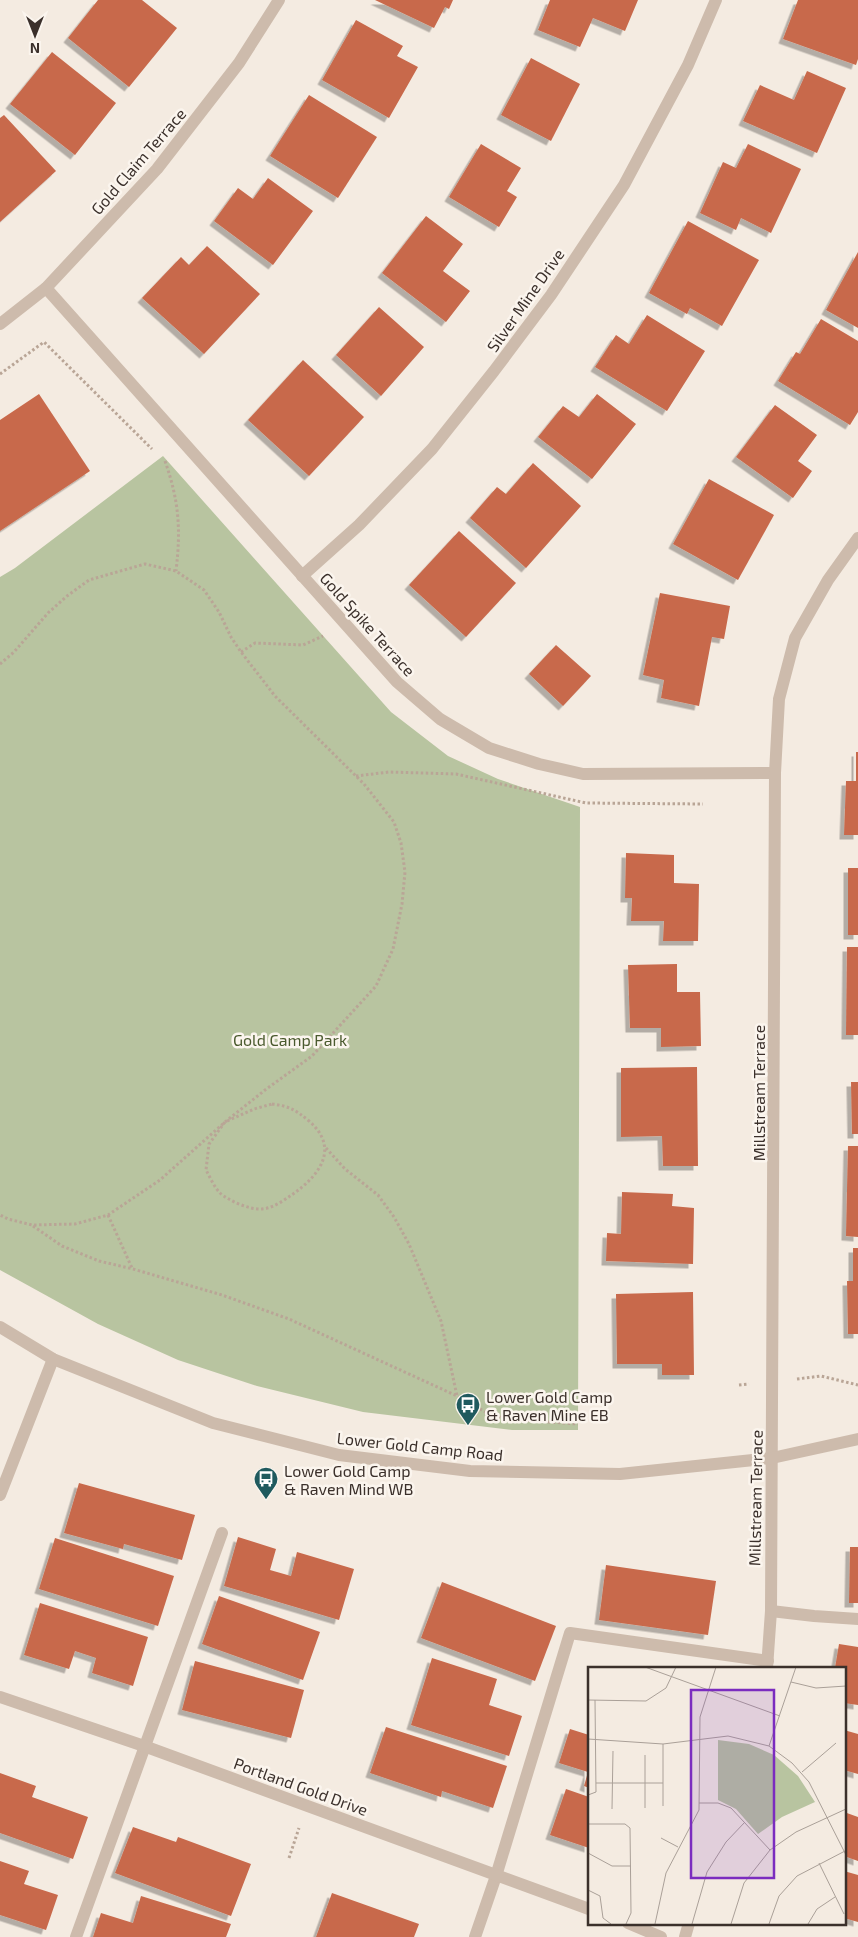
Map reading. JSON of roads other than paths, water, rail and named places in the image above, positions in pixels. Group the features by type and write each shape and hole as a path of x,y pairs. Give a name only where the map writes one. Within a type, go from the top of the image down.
{"street":[{"name":"Gold Claim Terrace","path":"0,324 46,288 157,169 239,63 279,0"},
{"name":"Silver Mine Drive","path":"302,576 359,525 432,449 551,295 624,185 688,65 716,0"},
{"name":"Gold Spike Terrace","path":"46,288 397,682 440,719 489,748 539,764 583,774 775,773"},
{"name":"Millstream Terrace","path":"768,1665 771,1611 775,773 779,699 795,638 828,580 858,538"},
{"name":"Lower Gold Camp Road","path":"0,1327 53,1359 213,1423 339,1455 470,1471 620,1474 772,1458 858,1439"},
{"path":"0,1495 53,1359"},
{"path":"76,1937 222,1533"},
{"path":"771,1611 858,1620"},
{"path":"475,1937 496,1876 570,1633 768,1665"},
{"name":"Portland Gold Drive","path":"0,1697 144,1746 588,1909"},
{"path":"630,1924 662,1937"},
{"path":"685,1937 689,1924"}],"place":[{"name":"Lower Gold Camp & Raven Mine EB","path":"468,1426"},
{"name":"Lower Gold Camp & Raven Mind WB","path":"266,1500"}],"park label":[{"name":"Gold Camp Park","path":"290,1039"}]}
